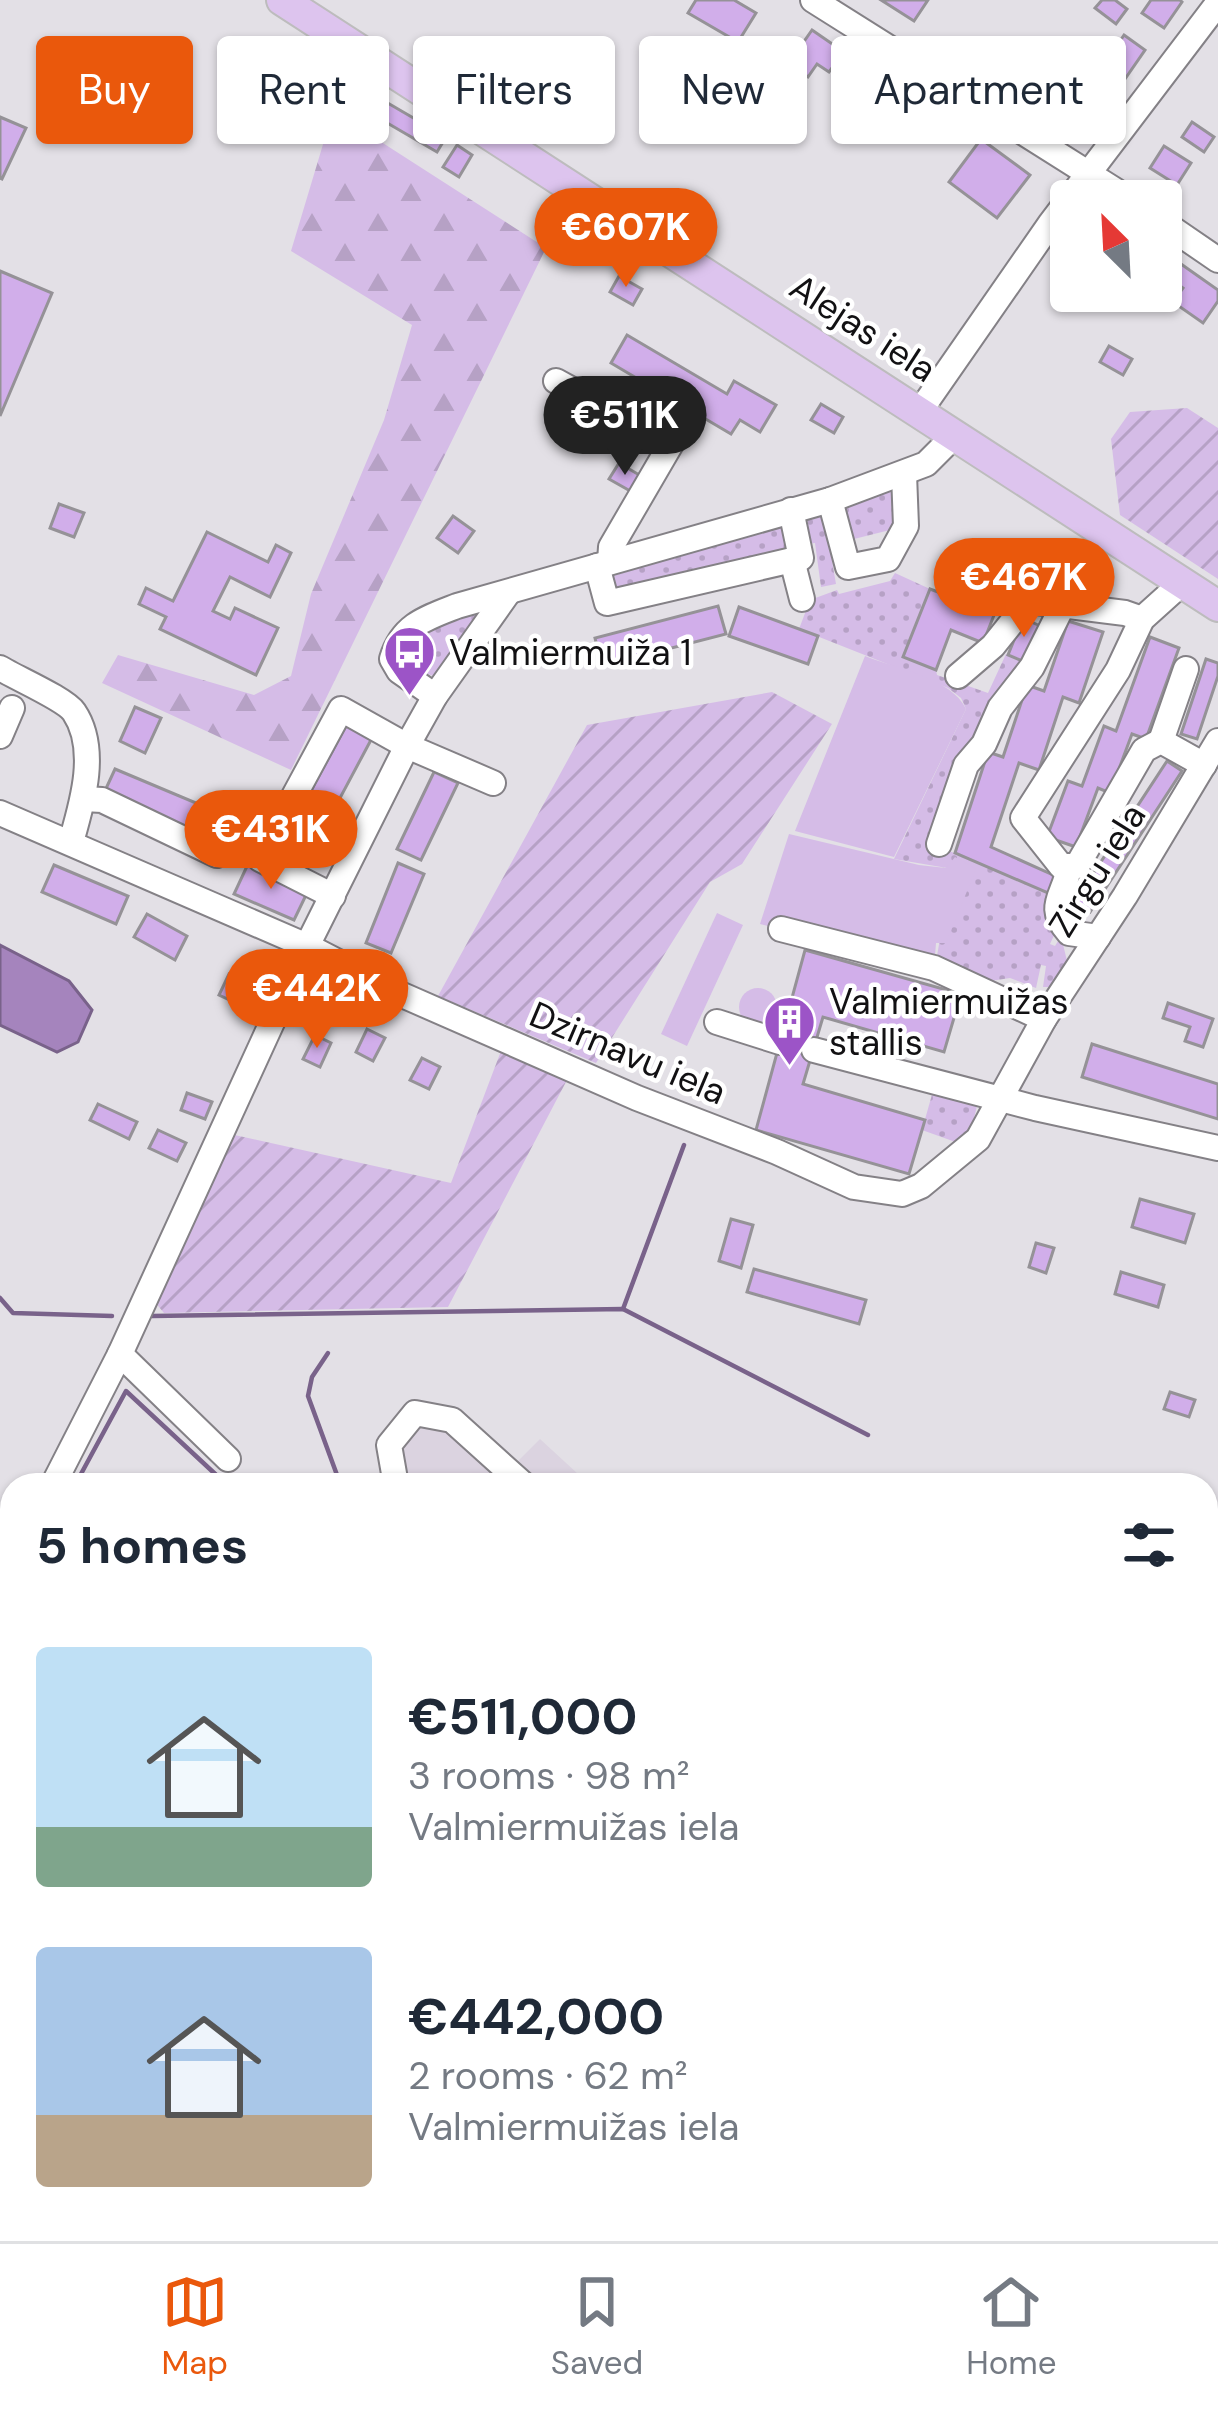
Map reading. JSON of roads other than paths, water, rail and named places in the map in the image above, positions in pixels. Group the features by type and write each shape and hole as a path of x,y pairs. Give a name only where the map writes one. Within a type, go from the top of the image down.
{"main road":[{"name":"Alejas iela","path":"282,0 1218,606"}],"street":[{"path":"813,0 1102,180"},
{"path":"920,411 1090,172 1218,3"},
{"path":"1182,235 1218,260"},
{"path":"556,381 670,444 604,564 607,603 801,558 791,509"},
{"path":"436,696 399,670 392,659 405,631 428,617 830,500 904,474 938,455 954,436"},
{"path":"830,500 848,567 888,560 906,526 904,474"},
{"path":"792,560 802,599"},
{"path":"1182,583 1142,619 1118,670 1023,818 1061,866 1078,866 1144,750 1161,740 1186,669"},
{"path":"59,1473 120,1354 307,946 407,746 508,593"},
{"path":"958,676 993,646 1029,601 1142,619"},
{"path":"940,844 966,765 984,744 1000,708 1032,667 1062,607"},
{"path":"0,668 72,709 85,738 84,799 71,842"},
{"path":"0,736 12,708"},
{"path":"333,896 260,859 340,709 407,746 493,783"},
{"path":"1161,740 1204,765"},
{"name":"Zirgu iela","path":"1002,1098 1044,1019 1218,741"},
{"path":"84,799 102,800 217,855"},
{"name":"Dzirnavu iela","path":"3,822 71,842 307,946 400,994 854,1187 902,1194 921,1186 978,1139 1002,1098"},
{"path":"1069,866 1057,916 1069,933 1079,967"},
{"path":"781,929 934,968 1044,1019"},
{"path":"1069,933 1098,937"},
{"path":"717,1022 780,1042"},
{"path":"814,1049 1218,1148"},
{"path":"120,1354 228,1459"},
{"path":"395,1473 389,1445 415,1413 452,1420 511,1473"}],"waterway":[{"path":"623,1309 684,1145"},
{"path":"0,1298 13,1313 112,1316"},
{"path":"152,1316 623,1309 868,1435"},
{"path":"328,1353 312,1377 308,1396 336,1473"},
{"path":"82,1473 126,1391 214,1473"}],"place":[{"name":"Valmiermuiža 1","path":"410,698"},
{"name":"Valmiermuižas stallis","path":"790,1068"}]}
